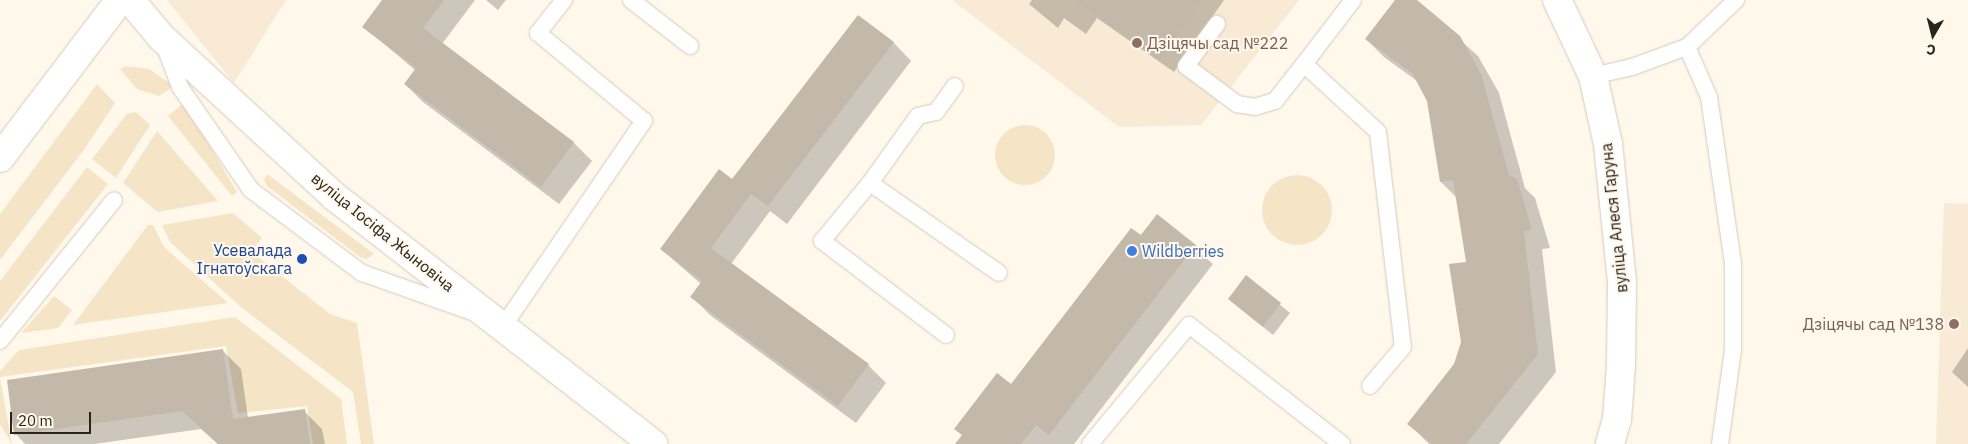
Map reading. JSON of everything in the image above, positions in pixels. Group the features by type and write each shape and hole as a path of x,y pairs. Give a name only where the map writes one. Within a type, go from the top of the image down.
{"main road":[{"path":"0,158 120,0"},
{"name":"вуліца Іосіфа Жыновіча","path":"130,0 162,38 335,197 653,444"},
{"name":"вуліца Алеся Гаруна","path":"1557,0 1593,76 1608,144 1622,282 1621,365 1617,419 1610,444"}],"lane":[{"path":"162,38 180,87 251,190 362,272 495,323 644,121 538,33 564,0"},
{"path":"631,0 690,46"},
{"path":"1217,24 1186,66 1237,104 1256,107 1275,100 1353,0"},
{"path":"1593,76 1632,67 1687,47 1736,0"},
{"path":"1687,47 1708,97 1725,189 1733,263 1733,350 1720,444"},
{"path":"1304,64 1378,132 1403,348 1370,386"},
{"path":"946,335 822,241 870,183 918,116 936,112 955,86"},
{"path":"870,183 999,273"},
{"path":"0,341 114,200"},
{"path":"1090,444 1190,325 1342,444"}],"shaded area":[{"path":"167,0 286,0 234,83"},
{"name":"Дзіцячы сад №222","path":"952,0 1299,0 1201,125 1119,127"},
{"path":"126,66 149,69 174,86 159,96 137,89 120,69"},
{"path":"97,84 115,103 83,151 0,260 0,214"},
{"path":"184,103 237,192 232,196 168,116"},
{"path":"136,112 150,125 116,178 92,159 127,114"},
{"path":"1019,125 1031,125 1042,130 1050,138 1055,149 1053,167 1042,180 1031,185 1019,185 1008,180 1000,172 995,161 995,149 1000,138 1008,130"},
{"path":"157,131 218,201 158,212 123,183"},
{"path":"87,167 108,184 0,321 0,281"},
{"path":"267,174 374,254 367,259 360,257 267,186 264,180"},
{"path":"1297,175 1310,178 1322,185 1329,197 1332,210 1329,223 1322,235 1310,242 1297,245 1284,242 1272,235 1265,223 1262,210 1265,197 1272,185 1284,178"},
{"name":"Дзіцячы сад №138","path":"1944,203 1968,204 1968,444 1936,444"},
{"path":"233,213 262,238 251,252 330,314 357,323 374,444 361,444 353,392 242,308 170,242 162,225"},
{"path":"148,225 153,225 164,247 228,303 73,325"},
{"path":"54,296 72,310 58,328 21,333"},
{"path":"235,317 341,399 347,444 313,444 307,406 238,413 226,346 0,377 0,371 19,350"},
{"path":"0,378 12,444 0,424"}],"building":[{"path":"382,0 444,0 423,28 574,142 541,187 404,84 416,68 362,27"},
{"name":"Дзіцячы сад №222","path":"1075,0 1202,0 1160,60"},
{"path":"1395,0 1417,0 1460,36 1481,74 1509,175 1517,179 1532,230 1524,231 1538,354 1466,444 1432,444 1407,424 1454,364 1461,342 1449,264 1466,262 1453,180 1440,182 1427,101 1412,73 1365,39"},
{"path":"858,15 894,42 768,206 751,194 711,248 869,364 838,406 690,297 702,281 660,249 719,169 732,179"},
{"path":"1157,214 1196,245 1049,435 1036,425 1021,444 955,444 962,435 954,429 997,373 1011,384 1131,228 1141,235"},
{"path":"1246,275 1281,303 1263,327 1228,299"},
{"path":"223,349 233,419 305,409 310,444 218,444 182,411 14,435 7,380"}],"place":[{"name":"Дзіцячы сад №222","path":"1137,43"},
{"name":"Wildberries","path":"1132,251"},
{"name":"Усевалада Ігнатоўскага","path":"302,259"},
{"name":"Дзіцячы сад №138","path":"1954,324"}]}
